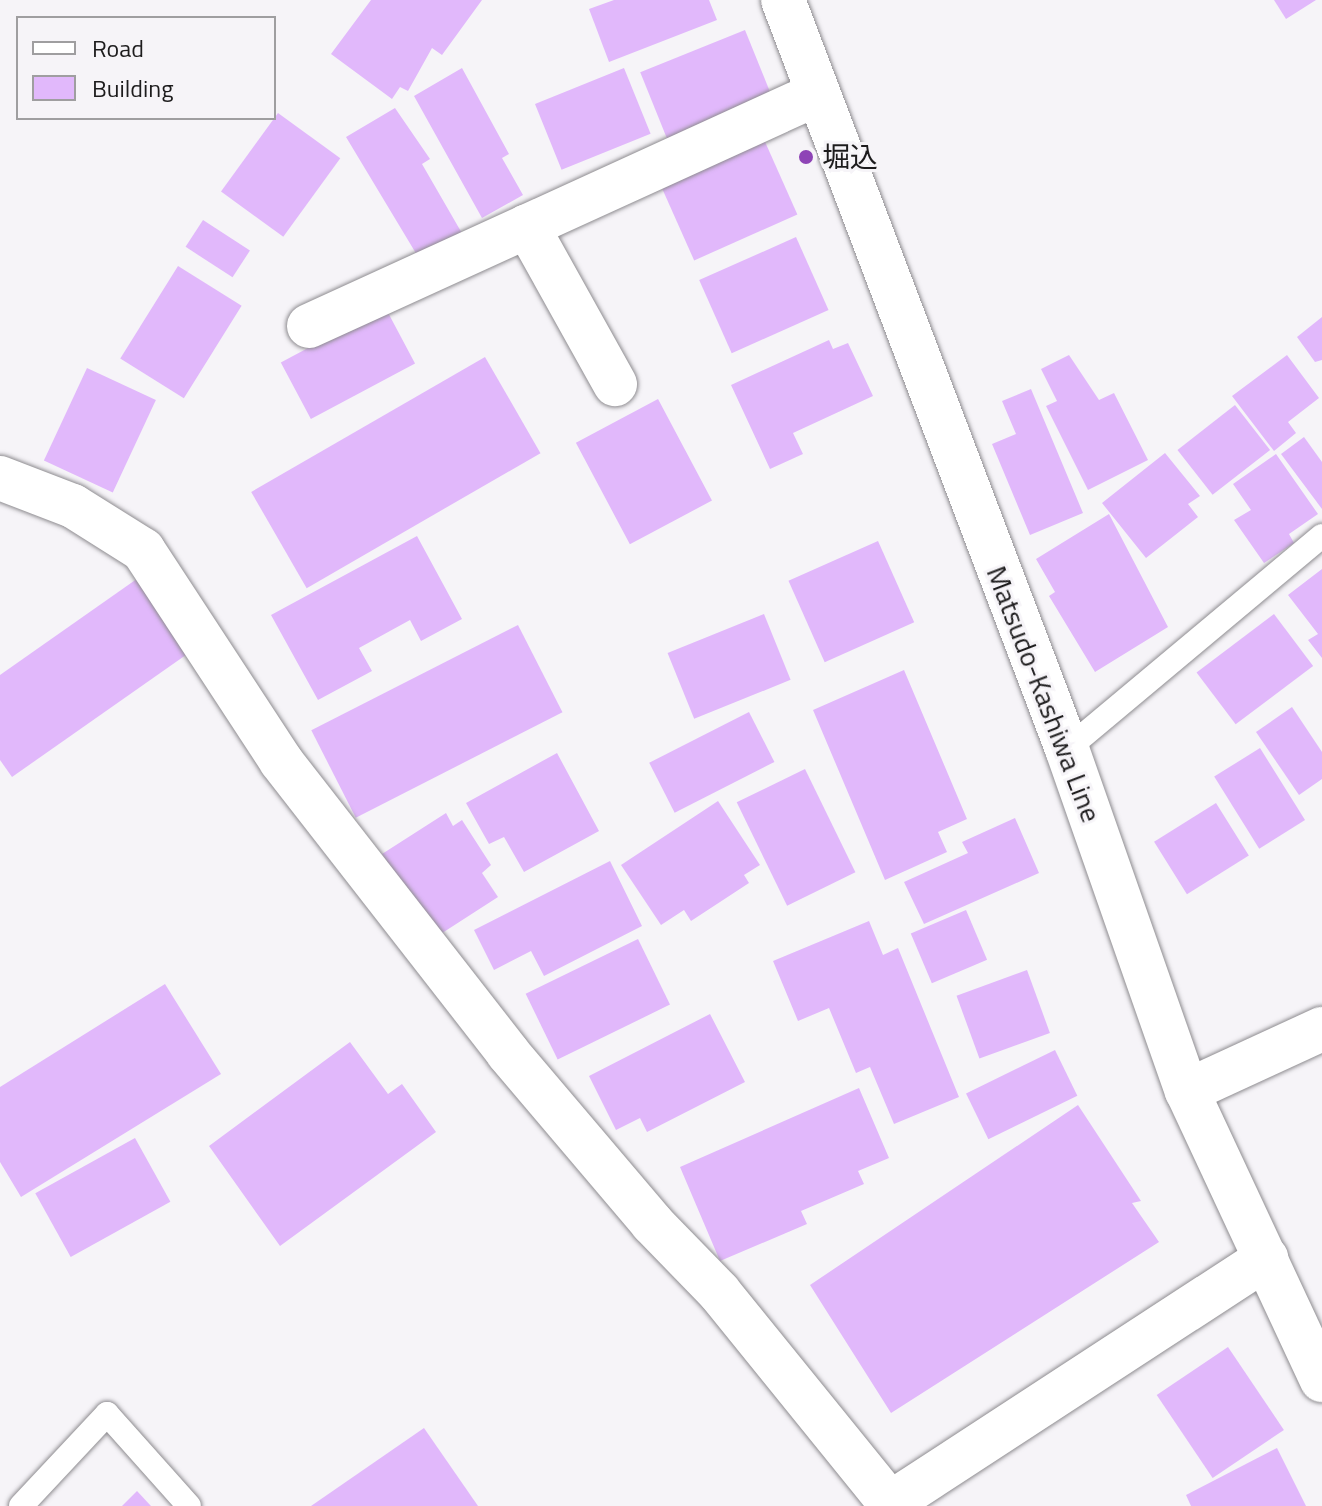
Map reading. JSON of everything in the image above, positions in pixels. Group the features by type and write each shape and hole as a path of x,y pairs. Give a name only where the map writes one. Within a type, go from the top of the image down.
{"street":[{"name":"Matsudo-Kashiwa Line","path":"783,0 1067,749 1187,1091 1322,1380"},
{"path":"309,326 817,94"},
{"path":"527,226 615,384"},
{"path":"0,478 73,506 143,550 281,761 508,1053 652,1223 719,1292 888,1505 1266,1258"},
{"path":"1187,1091 1322,1029"}],"lane":[{"path":"1067,749 1322,536"},
{"path":"21,1506 107,1414 189,1506"}],"building":[{"path":"371,0 482,0 442,55 432,48 408,91 400,87 392,99 331,54"},
{"path":"614,0 709,0 717,20 609,62 589,9"},
{"path":"1274,0 1316,0 1286,19"},
{"path":"745,30 772,98 668,140 640,72"},
{"path":"462,68 509,154 502,158 523,195 482,218 414,96"},
{"path":"624,68 651,134 562,170 535,104"},
{"path":"395,108 430,159 422,164 463,235 420,260 346,137"},
{"path":"278,113 340,158 283,237 221,191 273,120 276,120"},
{"path":"762,135 797,214 694,260 659,181"},
{"path":"203,220 250,250 233,277 186,247"},
{"path":"796,237 829,310 732,353 699,280"},
{"path":"178,266 242,306 184,398 120,358"},
{"path":"385,307 415,364 311,419 281,362"},
{"path":"1322,317 1322,360 1315,362 1297,337"},
{"path":"829,340 833,349 848,343 873,396 793,433 803,454 770,469 731,385"},
{"path":"1069,355 1099,400 1114,393 1148,460 1088,490 1046,406 1057,401 1041,369"},
{"path":"1287,355 1319,398 1288,422 1296,433 1274,451 1232,396"},
{"path":"485,357 540,453 307,588 251,492"},
{"path":"87,368 156,400 113,493 44,460"},
{"path":"1031,389 1083,513 1030,535 992,444 1016,434 1002,401"},
{"path":"658,399 712,501 630,544 576,443"},
{"path":"1235,405 1270,450 1213,495 1177,450"},
{"path":"1304,437 1322,462 1322,509 1281,454"},
{"path":"1165,453 1200,496 1188,504 1198,517 1146,558 1102,503"},
{"path":"1276,454 1318,514 1289,534 1294,543 1264,563 1234,520 1251,510 1233,484"},
{"path":"1109,514 1168,627 1095,672 1049,596 1055,592 1036,559"},
{"path":"417,536 462,619 421,641 410,620 359,648 372,671 318,700 271,615"},
{"path":"878,541 914,622 825,662 788,581"},
{"path":"1322,569 1322,658 1308,640 1318,634 1288,595"},
{"path":"141,576 193,650 12,777 0,760 0,675"},
{"path":"764,614 791,680 694,719 668,653"},
{"path":"1274,614 1313,666 1236,724 1197,672"},
{"path":"518,625 562,712 356,818 311,730"},
{"path":"904,670 967,819 938,832 947,852 885,880 813,710"},
{"path":"1292,707 1322,752 1322,779 1299,795 1256,732"},
{"path":"749,712 774,762 675,813 649,763"},
{"path":"1260,748 1305,820 1259,849 1214,777"},
{"path":"557,753 599,831 524,872 504,837 489,844 466,803"},
{"path":"805,769 855,872 787,906 737,802"},
{"path":"718,801 760,865 744,875 749,883 691,921 684,910 661,925 621,865"},
{"path":"1216,803 1249,856 1187,894 1154,842"},
{"path":"446,813 453,826 462,820 491,865 482,873 498,897 436,937 382,854"},
{"path":"1015,818 1039,873 924,924 904,882 968,853 962,842"},
{"path":"610,861 642,926 544,976 531,951 494,970 474,930"},
{"path":"966,910 987,960 932,983 911,933"},
{"path":"869,921 883,955 898,948 959,1097 894,1124 870,1067 856,1073 829,1008 798,1021 773,961"},
{"path":"638,939 670,1005 558,1059 526,994"},
{"path":"1027,970 1050,1033 979,1059 957,996"},
{"path":"165,984 221,1074 21,1197 0,1162 0,1087"},
{"path":"710,1014 745,1082 647,1132 640,1118 616,1130 589,1076"},
{"path":"350,1042 388,1094 402,1084 436,1132 280,1246 209,1146"},
{"path":"1055,1050 1077,1096 988,1139 966,1093"},
{"path":"859,1088 889,1158 858,1171 864,1184 801,1211 807,1224 720,1261 680,1167"},
{"path":"1078,1105 1141,1201 1132,1203 1159,1242 891,1413 810,1285"},
{"path":"135,1138 170,1202 71,1257 35,1193"},
{"path":"1228,1347 1284,1430 1213,1478 1157,1395"},
{"path":"424,1428 478,1506 311,1506"},
{"path":"1277,1448 1306,1506 1191,1506 1186,1495"},
{"path":"137,1491 151,1506 122,1506"}],"place":[{"name":"堀込","path":"806,157"}]}
